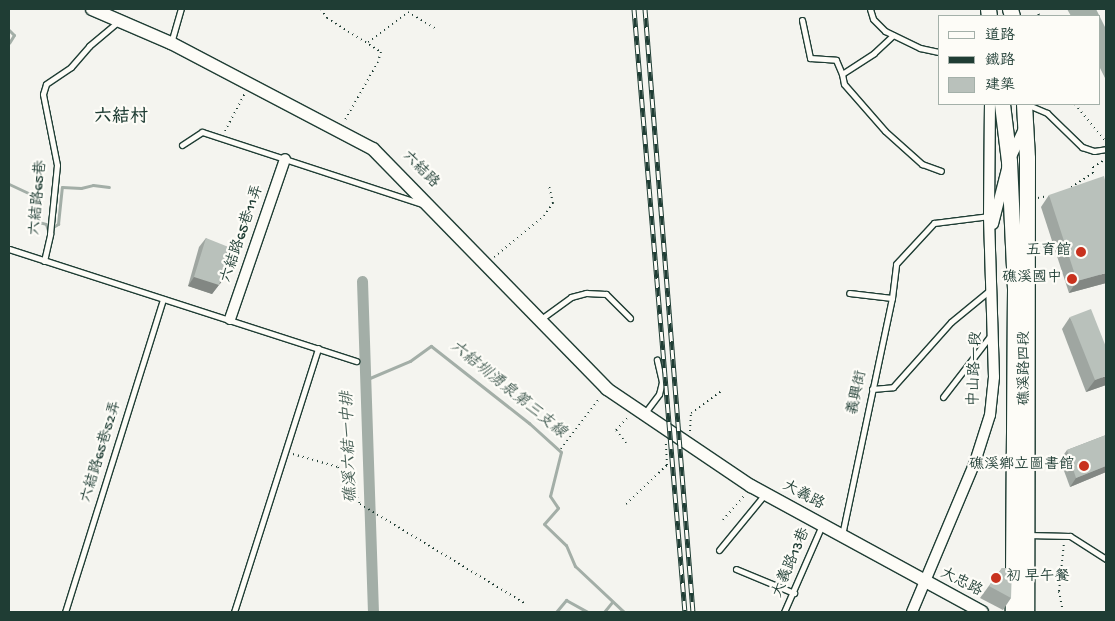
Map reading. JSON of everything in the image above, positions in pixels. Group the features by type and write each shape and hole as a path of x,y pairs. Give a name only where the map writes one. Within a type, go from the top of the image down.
{"main road":[{"name":"礁溪路四段","path":"1002,105 1009,161 1015,289 1020,535 1026,612"},
{"name":"礁溪路四段","path":"1013,612 1020,535 1027,198 1025,105"}],"street":[{"name":"六結路","path":"92,9 118,22 171,43 340,129 389,162 607,389 668,430"},
{"name":"中山路一段","path":"912,612 975,462 990,415 994,377 990,105"},
{"name":"中山路一段","path":"991,216 1009,161 1026,124"},
{"name":"六結路65巷11弄","path":"230,319 285,159"},
{"name":"大義路","path":"668,430 765,494 924,582"},
{"name":"大忠路","path":"924,582 982,612"}],"lane":[{"path":"171,43 181,9"},
{"path":"870,9 873,19 893,35 920,48 938,52"},
{"path":"802,20 810,58 836,60 844,84 864,110 922,164 941,172"},
{"name":"六結路65巷","path":"44,261 50,234 57,165 43,94 46,84 71,67 89,46 118,22"},
{"path":"842,74 874,53 893,35"},
{"path":"1027,105 1046,113 1082,147 1094,151 1106,149"},
{"path":"182,145 202,132 435,208"},
{"name":"義興街","path":"842,535 892,298 896,264 934,223 991,216"},
{"path":"9,250 230,319 356,361"},
{"path":"872,389 893,387 952,322 992,289"},
{"path":"540,320 571,298 586,293 606,294 630,318"},
{"path":"849,293 892,298"},
{"name":"六結路65巷52弄","path":"65,612 163,299"},
{"path":"943,397 993,332"},
{"path":"234,612 318,348"},
{"path":"640,411 659,394 662,382 657,360"},
{"path":"719,550 765,494"},
{"name":"大義路13巷","path":"784,612 794,593 822,524"},
{"path":"1020,535 1065,536 1106,560"},
{"path":"736,568 794,593"}],"path":[{"path":"321,9 327,18 368,42 381,52 378,62 340,129"},
{"path":"368,42 408,12 436,28"},
{"path":"222,138 250,84"},
{"path":"1076,105 1106,142"},
{"path":"1068,188 1093,174 1093,167 1106,159"},
{"path":"487,263 544,216 552,203 549,186"},
{"path":"1027,198 1053,195"},
{"path":"561,449 607,389"},
{"path":"690,444 690,413 723,390"},
{"path":"626,443 616,430 640,411"},
{"path":"626,504 667,464 668,430"},
{"path":"285,452 338,467 348,479 360,504 526,604"},
{"path":"723,520 752,486"},
{"path":"1063,612 1059,591 1065,536"}],"shaded area":[{"path":"1067,9 1096,9 1099,15 1070,15"},
{"path":"1100,17 1106,29 1106,80 1100,68"}],"building":[{"name":"五育館","path":"1104,176 1106,184 1106,273 1077,281 1049,195"},
{"path":"206,238 231,248 227,258 231,259 226,275 222,277 219,285 194,277"},
{"path":"1091,309 1106,347 1106,376 1095,380 1070,317"},
{"name":"礁溪鄉立圖書館","path":"1106,435 1106,466 1076,478 1067,450"},
{"path":"1002,568 1012,568 1011,598 989,586"}],"waterway":[{"path":"9,30 14,35 9,43"},
{"path":"9,184 33,195 35,221 46,224 48,230 58,224 62,187 81,188 93,185 109,187"},
{"name":"礁溪六結一中排","path":"362,281 373,612"},
{"name":"六結圳湧泉第三支線","path":"365,380 410,361 431,346 529,423 561,452 550,496 558,508 544,524 566,545 575,566 624,612"},
{"path":"556,612 566,600 588,612"},
{"path":"604,612 612,602"}],"railway":[{"path":"634,9 685,612"},
{"path":"645,9 693,612"}],"place":[{"name":"五育館","path":"1081,252"},
{"name":"礁溪國中","path":"1072,279"},
{"name":"礁溪鄉立圖書館","path":"1084,466"},
{"name":"初 早午餐","path":"996,578"}],"district":[{"name":"六結村","path":"121,118"}]}
